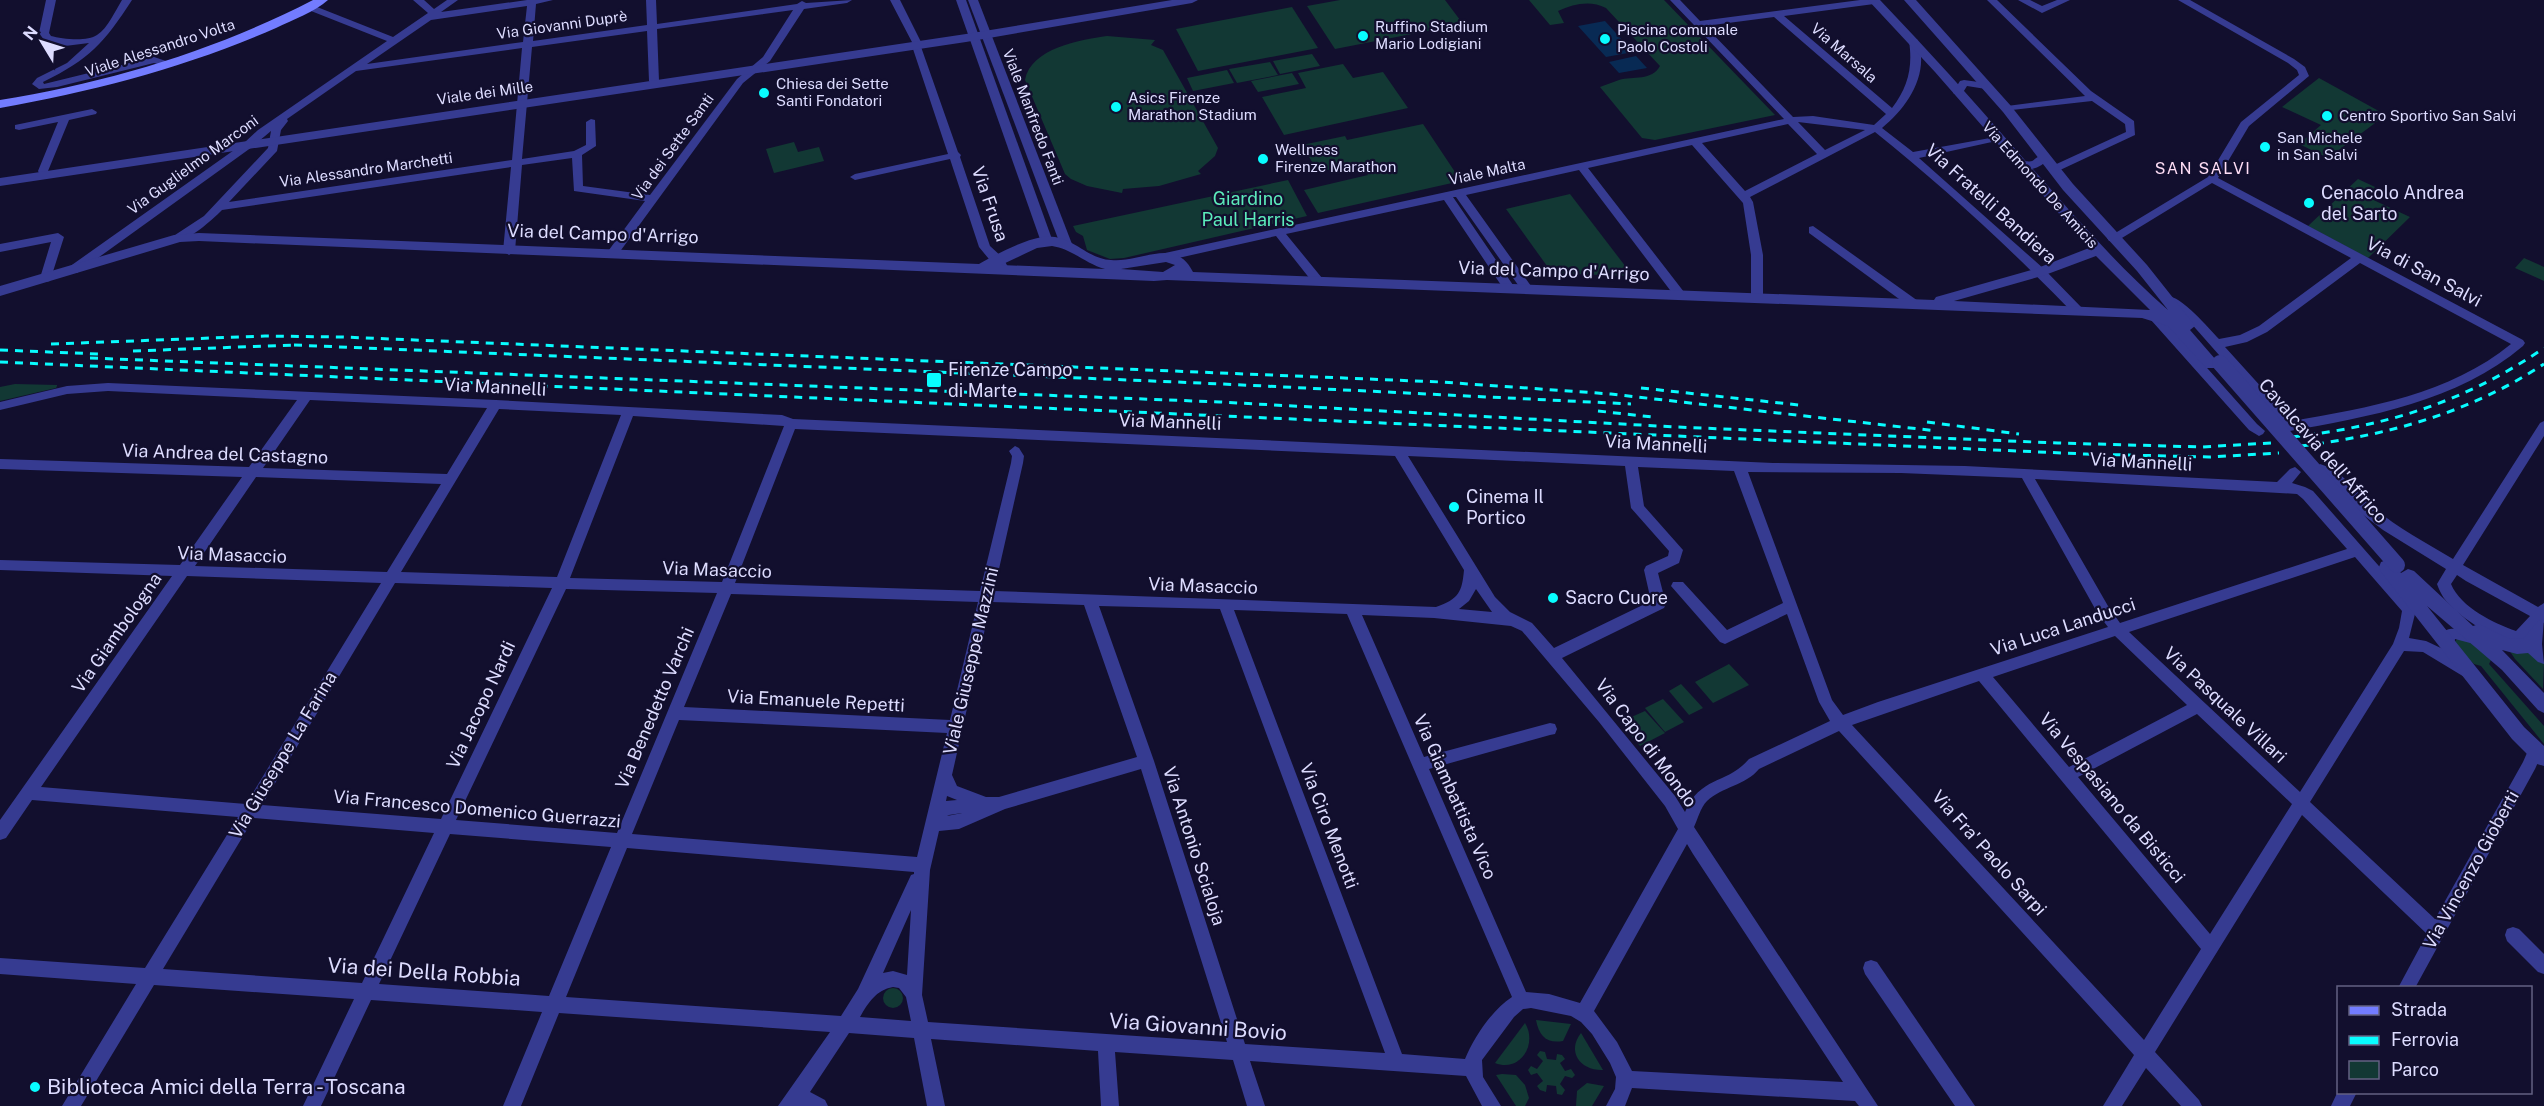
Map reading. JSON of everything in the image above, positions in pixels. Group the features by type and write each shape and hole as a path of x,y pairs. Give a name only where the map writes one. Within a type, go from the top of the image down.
{"main road":[{"name":"Viale Alessandro Volta","path":"0,104 93,86 170,64 241,38 322,0"}],"street":[{"path":"51,0 44,33 47,38 65,43 100,39"},
{"path":"127,0 100,39 74,62 40,80 37,84 43,87 63,83 154,60 170,64"},
{"path":"418,0 428,15 548,0"},
{"name":"Via Guglielmo Marconi","path":"116,252 251,142 351,69 453,0"},
{"path":"651,0 654,81"},
{"name":"Via Giovanni Duprè","path":"351,69 652,27 801,2 847,0"},
{"name":"Via Frusa","path":"895,0 916,44 956,155 985,247 999,261"},
{"path":"961,0 980,36 1014,148 1047,242 1066,244 1088,258 1107,265 1165,257 1176,259 1186,265"},
{"name":"Viale Manfredo Fanti","path":"973,0 980,36 1028,146 1066,244"},
{"name":"Viale dei Mille","path":"0,177 275,139 654,81 980,36 1192,0"},
{"path":"1675,0 1823,154"},
{"path":"1698,24 1874,0"},
{"name":"Via Edmondo De Amicis","path":"1874,0 1914,41 2149,311"},
{"path":"1904,30 1901,12 1910,0 2007,110 2113,238 2142,268 2216,363"},
{"path":"1924,0 1925,17"},
{"path":"1992,0 2093,98 2130,123 2131,133 2055,170"},
{"path":"2023,0 2042,10 2065,0"},
{"path":"2113,238 2215,181 2245,124 2301,80 2304,72 2291,61 2183,0"},
{"path":"509,250 532,1"},
{"name":"Via dei Sette Santi","path":"612,254 736,86 768,57 801,2"},
{"path":"309,7 393,40"},
{"name":"Via Marsala","path":"1776,14 1893,114"},
{"path":"1744,196 1876,128 1893,114 1912,86 1916,68 1914,41"},
{"path":"1916,68 1934,64"},
{"name":"Viale dei Mille","path":"522,102 756,68"},
{"name":"Via dei Sette Santi","path":"720,75 736,80 736,86"},
{"path":"1958,92 1964,83 1986,86"},
{"path":"2007,110 2093,98"},
{"name":"Via Guglielmo Marconi","path":"178,241 208,218 273,149 278,127 296,109"},
{"path":"19,127 92,112"},
{"path":"43,171 64,118"},
{"name":"Viale Malta","path":"1186,265 1279,233 1792,120 1813,119 1876,128"},
{"path":"591,123 591,146 577,154 578,189 653,199"},
{"name":"Via Fratelli Bandiera","path":"1876,128 1911,156 2040,272 2078,311"},
{"path":"1911,156 1997,138"},
{"name":"Viale dei Mille","path":"0,182 251,142"},
{"path":"1695,142 1744,196 1750,208 1757,255 1757,298"},
{"path":"1014,148 1028,146"},
{"name":"Via Alessandro Marchetti","path":"219,207 577,154"},
{"name":"Via Frusa","path":"855,177 956,155"},
{"path":"2018,162 2026,166 2037,165 2045,157"},
{"path":"1582,167 1680,295"},
{"name":"Via di San Salvi","path":"2215,181 2519,343 2509,353 2481,370 2430,393 2394,405 2286,426 2217,344"},
{"path":"1460,194 1527,289"},
{"path":"1448,196 1509,288"},
{"path":"1038,215 1053,212"},
{"path":"208,218 209,229 216,235 227,239"},
{"path":"1813,230 1920,304 2040,272 2097,249"},
{"path":"1279,233 1318,281"},
{"path":"0,248 58,237 46,278"},
{"name":"Via del Campo d'Arrigo","path":"0,291 73,270 116,252 178,241 227,239 1168,276 1186,265 1318,281 2078,311 2149,311 2174,323 2216,363"},
{"name":"Via del Campo d'Arrigo","path":"978,268 999,261 1021,249 1047,242"},
{"path":"2168,299 2187,312 2217,344 2243,339 2263,329 2359,258"},
{"path":"999,261 1000,266 1013,269"},
{"path":"2142,268 2151,290 2149,311 2253,427 2259,430"},
{"name":"Cavalcavia dell'Affrico","path":"2216,363 2392,566"},
{"name":"Via Mannelli","path":"0,406 90,387 496,404 782,420 791,424 988,434 1739,466 2026,474 2276,487 2306,493 2358,551 2409,602"},
{"name":"Via Giambologna","path":"0,833 306,396"},
{"name":"Via Giuseppe La Farina","path":"71,1106 496,404"},
{"name":"Via Jacopo Nardi","path":"312,1106 561,583 628,413"},
{"name":"Via Benedetto Varchi","path":"512,1106 726,589 791,424"},
{"path":"2542,617 2522,636 2513,636 2456,603 2447,594 2445,582 2544,426"},
{"name":"Via Mannelli","path":"988,434 999,438 1015,451"},
{"path":"1015,451 1018,443 1034,435"},
{"name":"Via Capo di Mondo","path":"1398,450 1490,601 1500,613 1527,627 1661,790 1865,1099"},
{"name":"Viale Giuseppe Mazzini","path":"936,1106 914,995 922,868 1017,464 1018,456 1015,451"},
{"path":"1552,656 1659,604 1651,570 1674,559 1676,550 1638,508 1631,460"},
{"name":"Via Andrea del Castagno","path":"0,464 449,479"},
{"name":"Via Fra' Paolo Sarpi","path":"1739,466 1826,702 1840,723 1877,759 2193,1106"},
{"path":"2320,469 2336,476 2375,517 2542,617"},
{"path":"2276,487 2281,486 2295,472"},
{"name":"Via Pasquale Villari","path":"2026,474 2108,618 2117,629 2437,932"},
{"name":"Via Luca Landucci","path":"1584,1012 1686,829 1697,802 1704,795 1748,771 1759,771 1780,759 1785,750 1840,723 2117,629 2358,551"},
{"name":"Via Masaccio","path":"0,565 1225,604 1434,612 1513,620"},
{"path":"2392,566 2409,602 2448,645 2541,757"},
{"path":"2392,566 2508,665 2544,705"},
{"name":"Via Masaccio","path":"1434,612 1453,606 1465,596 1472,583 1470,570"},
{"path":"1678,586 1725,638 1790,606"},
{"name":"Via Antonio Scialoja","path":"1090,600 1146,761 1256,1106"},
{"path":"2112,1106 2399,646 2406,628 2409,602"},
{"name":"Via Ciro Menotti","path":"1225,604 1397,1062"},
{"path":"2435,604 2493,639 2518,646 2528,646 2533,643"},
{"name":"Via Giambattista Vico","path":"1352,609 1522,1001"},
{"path":"2542,617 2533,643 2535,651 2544,657"},
{"path":"2448,645 2448,636 2453,633 2466,635 2481,642"},
{"path":"2399,646 2414,644 2426,648 2474,679"},
{"name":"Via Vespasiano da Bisticci","path":"1982,674 2211,948"},
{"path":"2068,775 2198,706"},
{"name":"Via Emanuele Repetti","path":"675,713 954,727"},
{"path":"1419,765 1550,729"},
{"name":"Via Vincenzo Gioberti","path":"2407,986 2530,764 2541,757"},
{"path":"933,820 959,822 1002,803 1146,761"},
{"path":"944,776 951,791 983,803"},
{"name":"Via Francesco Domenico Guerrazzi","path":"28,793 621,840 922,868"},
{"path":"933,820 946,808 1002,803"},
{"name":"Viale Giuseppe Mazzini","path":"794,1102 864,995 922,868"},
{"path":"2513,935 2544,966"},
{"name":"Via dei Della Robbia","path":"0,966 846,1025"},
{"path":"1871,968 1966,1106"},
{"name":"Viale Giuseppe Mazzini","path":"864,995 882,981 894,978 905,981 914,995"},
{"path":"1492,1106 1475,1080 1472,1068 1475,1055 1506,1014 1522,1001 1539,1000 1572,1007 1584,1012 1595,1022 1622,1066 1626,1079 1623,1093 1615,1106"},
{"path":"846,1025 921,1030"},
{"name":"Via Giovanni Bovio","path":"921,1030 1472,1068"},
{"path":"1106,1043 1110,1106"},
{"path":"1626,1079 1865,1099"},
{"path":"794,1102 819,1106"}],"green space":[{"name":"Ruffino Stadium Mario Lodigiani","path":"1340,0 1445,0 1463,24 1335,49 1307,6"},
{"path":"1529,0 1664,0 1775,115 1655,140 1642,138 1600,87 1619,80 1647,76 1657,71 1660,66 1606,8 1594,4 1570,6 1558,11 1564,23 1550,25"},
{"path":"1292,7 1318,48 1198,71 1176,29"},
{"name":"Asics Firenze Marathon Stadium","path":"1107,36 1155,40 1151,45 1163,50 1218,148 1215,156 1198,171 1201,174 1159,186 1123,189 1122,193 1087,186 1065,174 1025,80 1029,69 1046,53 1071,43"},
{"path":"1312,54 1320,66 1280,74 1273,61"},
{"path":"1270,62 1278,75 1237,83 1229,69"},
{"path":"1343,64 1353,78 1383,72 1408,108 1284,135 1262,97 1306,88 1298,73"},
{"path":"1227,70 1234,83 1193,91 1187,78"},
{"path":"1292,73 1299,84 1258,92 1251,81"},
{"name":"Centro Sportivo San Salvi","path":"2319,78 2386,115 2328,158 2299,144 2321,125 2282,107"},
{"path":"1423,124 1461,181 1318,213 1304,190 1368,175 1361,163 1318,172 1302,145 1345,136 1347,140"},
{"path":"794,142 798,152 819,147 824,161 774,173 766,149"},
{"path":"2358,179 2375,187 2367,197 2410,217 2368,258 2308,226"},
{"name":"Giardino Paul Harris","path":"1288,180 1307,216 1124,258 1110,259 1087,250 1083,236 1076,232 1073,226"},
{"path":"1570,194 1629,271 1625,276 1552,273 1506,209"},
{"path":"2524,258 2544,267 2544,281 2515,268"},
{"path":"15,384 57,386 0,401 0,387"},
{"path":"2458,638 2469,638 2491,660 2489,664 2544,726 2544,744 2481,666 2474,664 2453,644"},
{"path":"2507,647 2528,650 2544,662 2543,689 2515,659"},
{"path":"1729,664 1749,685 1713,703 1695,682"},
{"path":"1681,684 1703,708 1689,715 1669,691"},
{"path":"1663,699 1684,722 1665,732 1645,708"},
{"path":"1645,711 1665,733 1640,746 1620,722"},
{"path":"889,988 897,988 903,994 903,1002 897,1008 889,1008 883,1002 883,994"},
{"path":"1536,1020 1571,1024 1563,1041 1557,1042 1545,1038"},
{"path":"1525,1023 1529,1040 1524,1055 1512,1064 1495,1063"},
{"path":"1581,1033 1603,1070 1588,1067 1578,1059 1575,1047"},
{"path":"1540,1051 1545,1052 1547,1059 1556,1060 1557,1054 1562,1055 1565,1059 1560,1063 1565,1071 1571,1069 1575,1075 1572,1078 1565,1076 1560,1084 1565,1090 1562,1095 1557,1094 1556,1086 1547,1085 1546,1092 1540,1090 1537,1086 1543,1081 1537,1073 1531,1075 1528,1070 1531,1066 1537,1069 1543,1061 1537,1055"},
{"path":"1496,1075 1516,1075 1525,1085 1529,1098 1525,1106 1516,1106"},
{"path":"1587,1083 1604,1086 1592,1106 1576,1106 1577,1091"}],"water":[{"name":"Piscina comunale Paolo Costoli","path":"1605,21 1633,52 1606,57 1578,26"},
{"name":"Piscina comunale Paolo Costoli","path":"1636,56 1647,68 1619,73 1609,62"}],"railway":[{"path":"51,344 265,336 342,337 1441,382 1611,394 1937,431"},
{"path":"133,351 294,345"},
{"path":"294,345 1223,384 1631,404"},
{"path":"2292,437 2360,426 2424,409 2485,383 2544,348"},
{"path":"0,350 99,354"},
{"path":"90,358 1220,402 1676,427 2058,443 2202,447 2271,443"},
{"path":"0,362 2085,454 2209,457 2279,453"},
{"path":"2301,446 2397,428 2457,409 2487,396 2544,364"},
{"path":"1641,388 1799,405"},
{"path":"1598,411 1652,417"},
{"path":"1927,422 2019,434"}],"place":[{"name":"Ruffino Stadium Mario Lodigiani","path":"1363,36"},
{"name":"Piscina comunale Paolo Costoli","path":"1605,39"},
{"name":"Chiesa dei Sette Santi Fondatori","path":"764,93"},
{"name":"Asics Firenze Marathon Stadium","path":"1116,107"},
{"name":"Centro Sportivo San Salvi","path":"2327,116"},
{"name":"San Michele in San Salvi","path":"2265,147"},
{"name":"Wellness Firenze Marathon","path":"1263,159"},
{"name":"Cenacolo Andrea del Sarto","path":"2309,203"},
{"name":"Firenze Campo di Marte","path":"934,380"},
{"name":"Cinema Il Portico","path":"1454,507"},
{"name":"Sacro Cuore","path":"1553,598"},
{"name":"Biblioteca Amici della Terra - Toscana","path":"35,1087"}],"district":[{"name":"SAN SALVI","path":"2203,168"}]}
